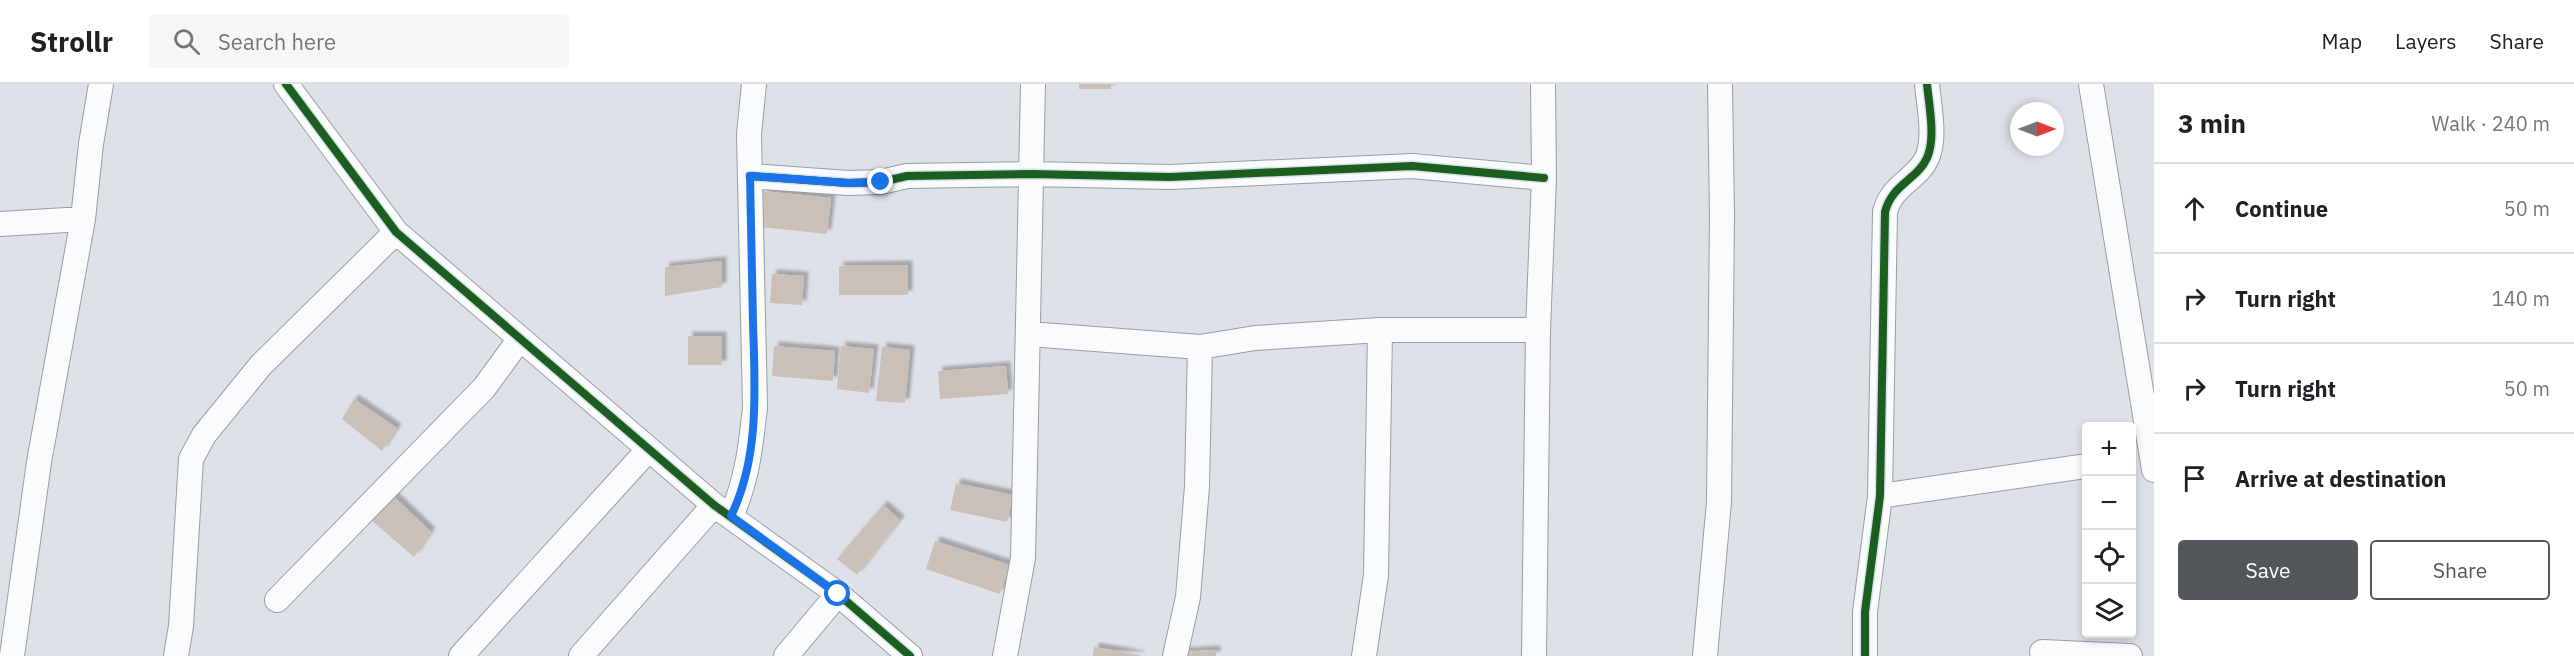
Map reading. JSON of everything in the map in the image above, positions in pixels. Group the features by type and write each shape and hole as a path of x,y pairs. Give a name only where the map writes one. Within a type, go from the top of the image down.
{"street":[{"path":"12,656 39,462 83,219 91,144 101,84"},
{"path":"286,84 396,232 648,450 722,510 838,594 910,656"},
{"path":"581,656 722,510 741,495 751,451 755,407 749,134 754,84"},
{"path":"1005,656 1023,558 1033,84"},
{"path":"1534,656 1538,330 1544,178 1543,84"},
{"path":"1705,656 1719,502 1722,240 1720,84"},
{"path":"1864,656 1864,612 1880,496 1885,212 1888,200 1927,159 1930,132 1927,84"},
{"path":"2091,84 2146,461"},
{"path":"750,176 848,183 881,182 907,176 1031,174 1170,177 1412,166 1544,178"},
{"path":"0,224 83,219"},
{"path":"176,656 181,626 191,459 204,435 261,365 396,232"},
{"path":"1029,334 1200,347 1255,338 1380,330 1538,330"},
{"path":"1364,656 1376,575 1380,330"},
{"path":"277,600 484,388 519,340"},
{"path":"1175,656 1188,597 1197,486 1200,347"},
{"path":"461,656 648,450"},
{"path":"1880,496 2082,467"},
{"path":"786,656 838,594"},
{"path":"2042,652 2130,656"}],"building":[{"path":"1079,84 1111,84 1111,89 1079,89"},
{"path":"763,191 831,198 827,234 760,227"},
{"path":"722,261 722,287 665,296 665,267"},
{"path":"908,265 908,295 839,295 839,266"},
{"path":"772,274 804,276 802,305 770,303"},
{"path":"688,336 722,336 722,365 688,365"},
{"path":"774,346 835,351 833,381 772,376"},
{"path":"841,346 874,349 869,393 837,389"},
{"path":"882,347 910,350 905,403 876,401"},
{"path":"1006,366 1008,394 940,399 938,371"},
{"path":"354,399 397,428 382,451 342,419"},
{"path":"956,483 1013,495 1007,522 950,510"},
{"path":"391,494 431,532 414,557 371,520"},
{"path":"883,505 900,520 857,575 837,559"},
{"path":"935,541 1010,565 1000,594 926,569"},
{"path":"1094,647 1140,655 1140,656 1093,656"},
{"path":"1216,650 1216,656 1182,656 1182,652"}],"cycle path":[{"path":"286,84 396,232 714,505 838,594 910,656"},
{"path":"1865,656 1865,612 1880,496 1885,212 1893,195 1923,165 1930,150 1931,122 1927,84"},
{"path":"750,176 848,183 881,182 907,176 1031,174 1170,177 1412,166 1544,178"}],"route":[{"path":"838,594 731,516 741,495 751,451 755,407 750,176 848,183 881,182"}]}
